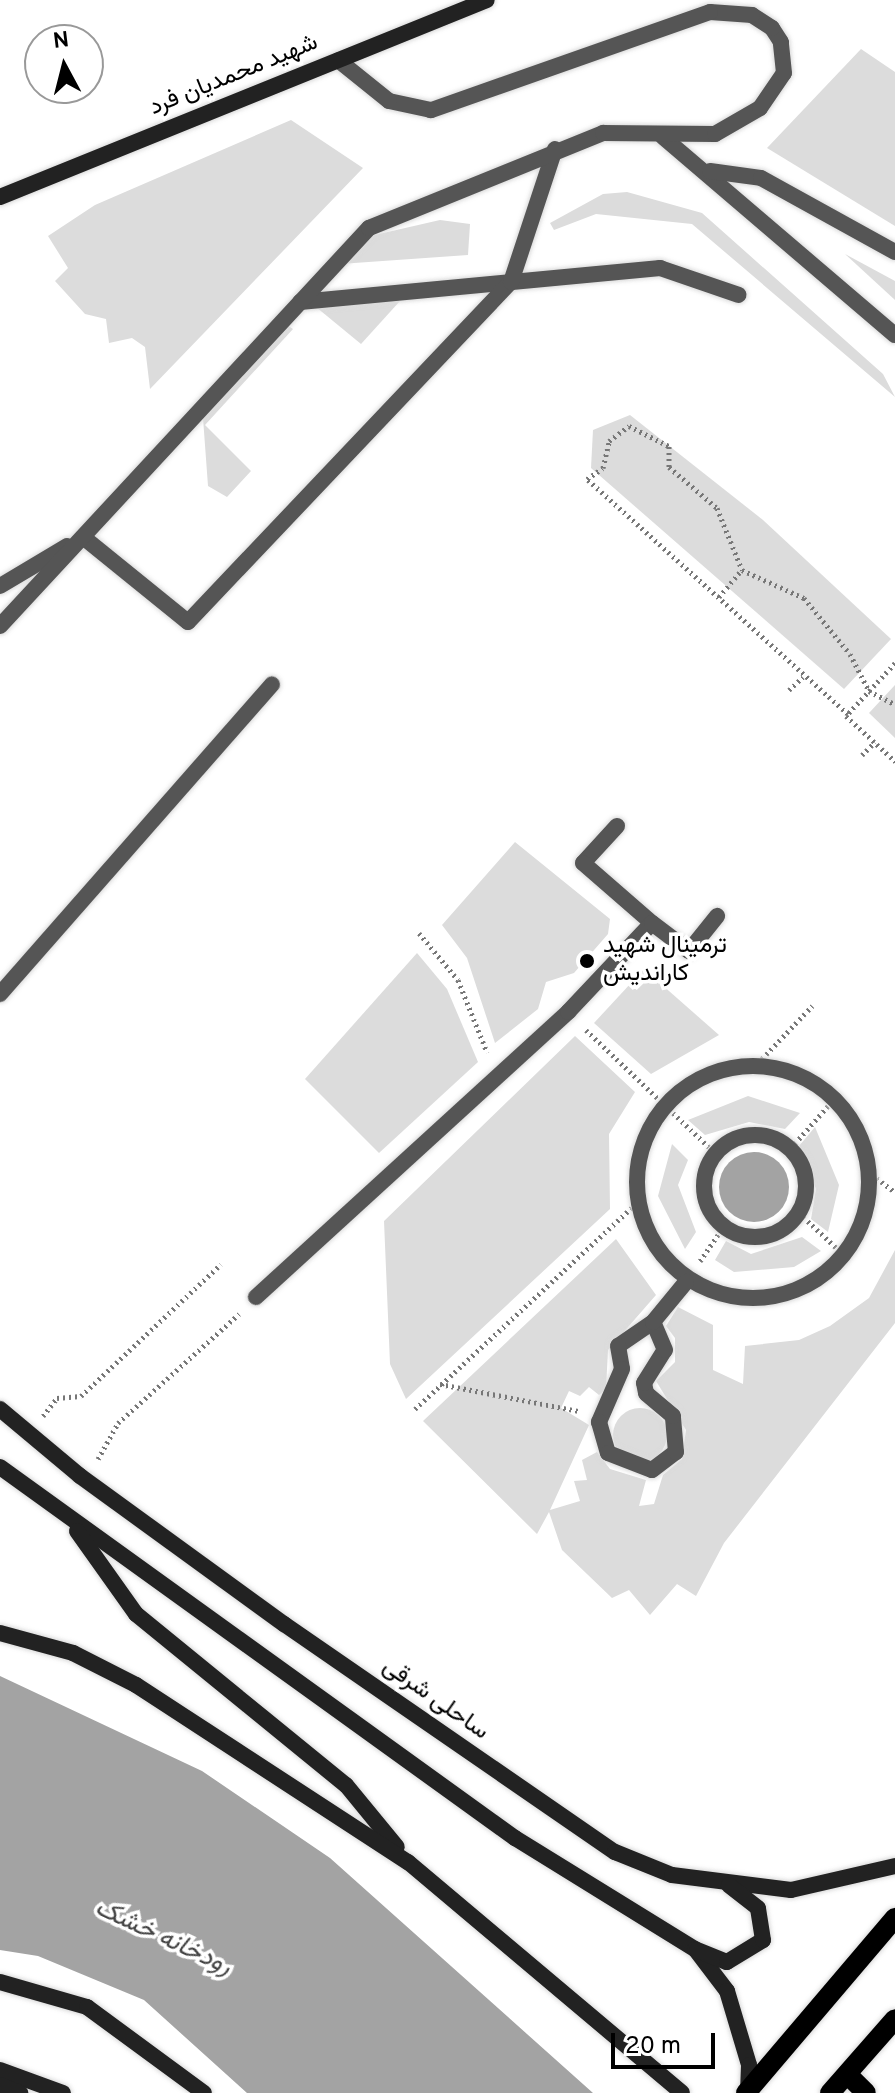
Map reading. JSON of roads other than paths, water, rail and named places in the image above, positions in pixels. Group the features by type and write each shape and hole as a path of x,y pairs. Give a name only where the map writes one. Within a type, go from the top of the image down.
{"main road":[{"name":"شهید محمدیان فرد","path":"0,197 487,0"},
{"name":"ساحلی شرقی","path":"0,1409 27,1435 80,1476 615,1852 672,1875 791,1890 895,1866"},
{"path":"0,1467 69,1520 515,1838 695,1949 727,1962 763,1940 758,1908 728,1884"},
{"path":"69,1520 136,1614 346,1785 408,1862"},
{"path":"0,1633 73,1653 136,1685 408,1862 682,2093"},
{"path":"747,2092 895,1918"},
{"path":"695,1949 727,1991 749,2065 747,2092"},
{"path":"0,1982 87,2007 204,2093"},
{"path":"830,2093 895,2019"},
{"path":"0,2070 63,2093"},
{"path":"848,2075 866,2093"},
{"path":"0,2085 20,2093"}],"street":[{"path":"0,626 369,228 555,149 603,133 663,137 715,134 760,108 784,73 781,42 772,28 752,15 710,12 431,110 389,101 338,60"},
{"path":"663,137 710,171 895,335"},
{"path":"83,537 188,622 511,282 555,149"},
{"path":"710,171 761,178 895,252"},
{"path":"300,302 660,268 739,295"},
{"path":"0,586 83,537"},
{"path":"0,994 272,684"},
{"path":"617,826 583,863 689,951 717,916"},
{"path":"256,1297 568,1012 652,923"},
{"path":"758,1063 785,1069 834,1099 862,1139 870,1197 859,1234 828,1273 780,1295 749,1300 686,1282 658,1254 638,1202 636,1163 661,1108 713,1071 758,1063"},
{"path":"745,1137 791,1148 807,1185 799,1213 764,1237 724,1226 704,1190 715,1153 745,1137"},
{"path":"653,1322 665,1350 644,1383 673,1416 676,1452 652,1470 622,1464 599,1436 602,1415 622,1369 618,1346 653,1322 686,1282"}],"water":[{"path":"761,1152 783,1167 789,1187 787,1201 779,1212 768,1220 747,1222 729,1212 721,1201 719,1180 729,1162 740,1154"},
{"name":"رودخانه خشک","path":"0,1676 202,1771 330,1858 593,2093 247,2093 144,2000 38,1956 0,1950"}],"place":[{"name":"ترمینال شهید کاراندیش","path":"587,961"}]}
